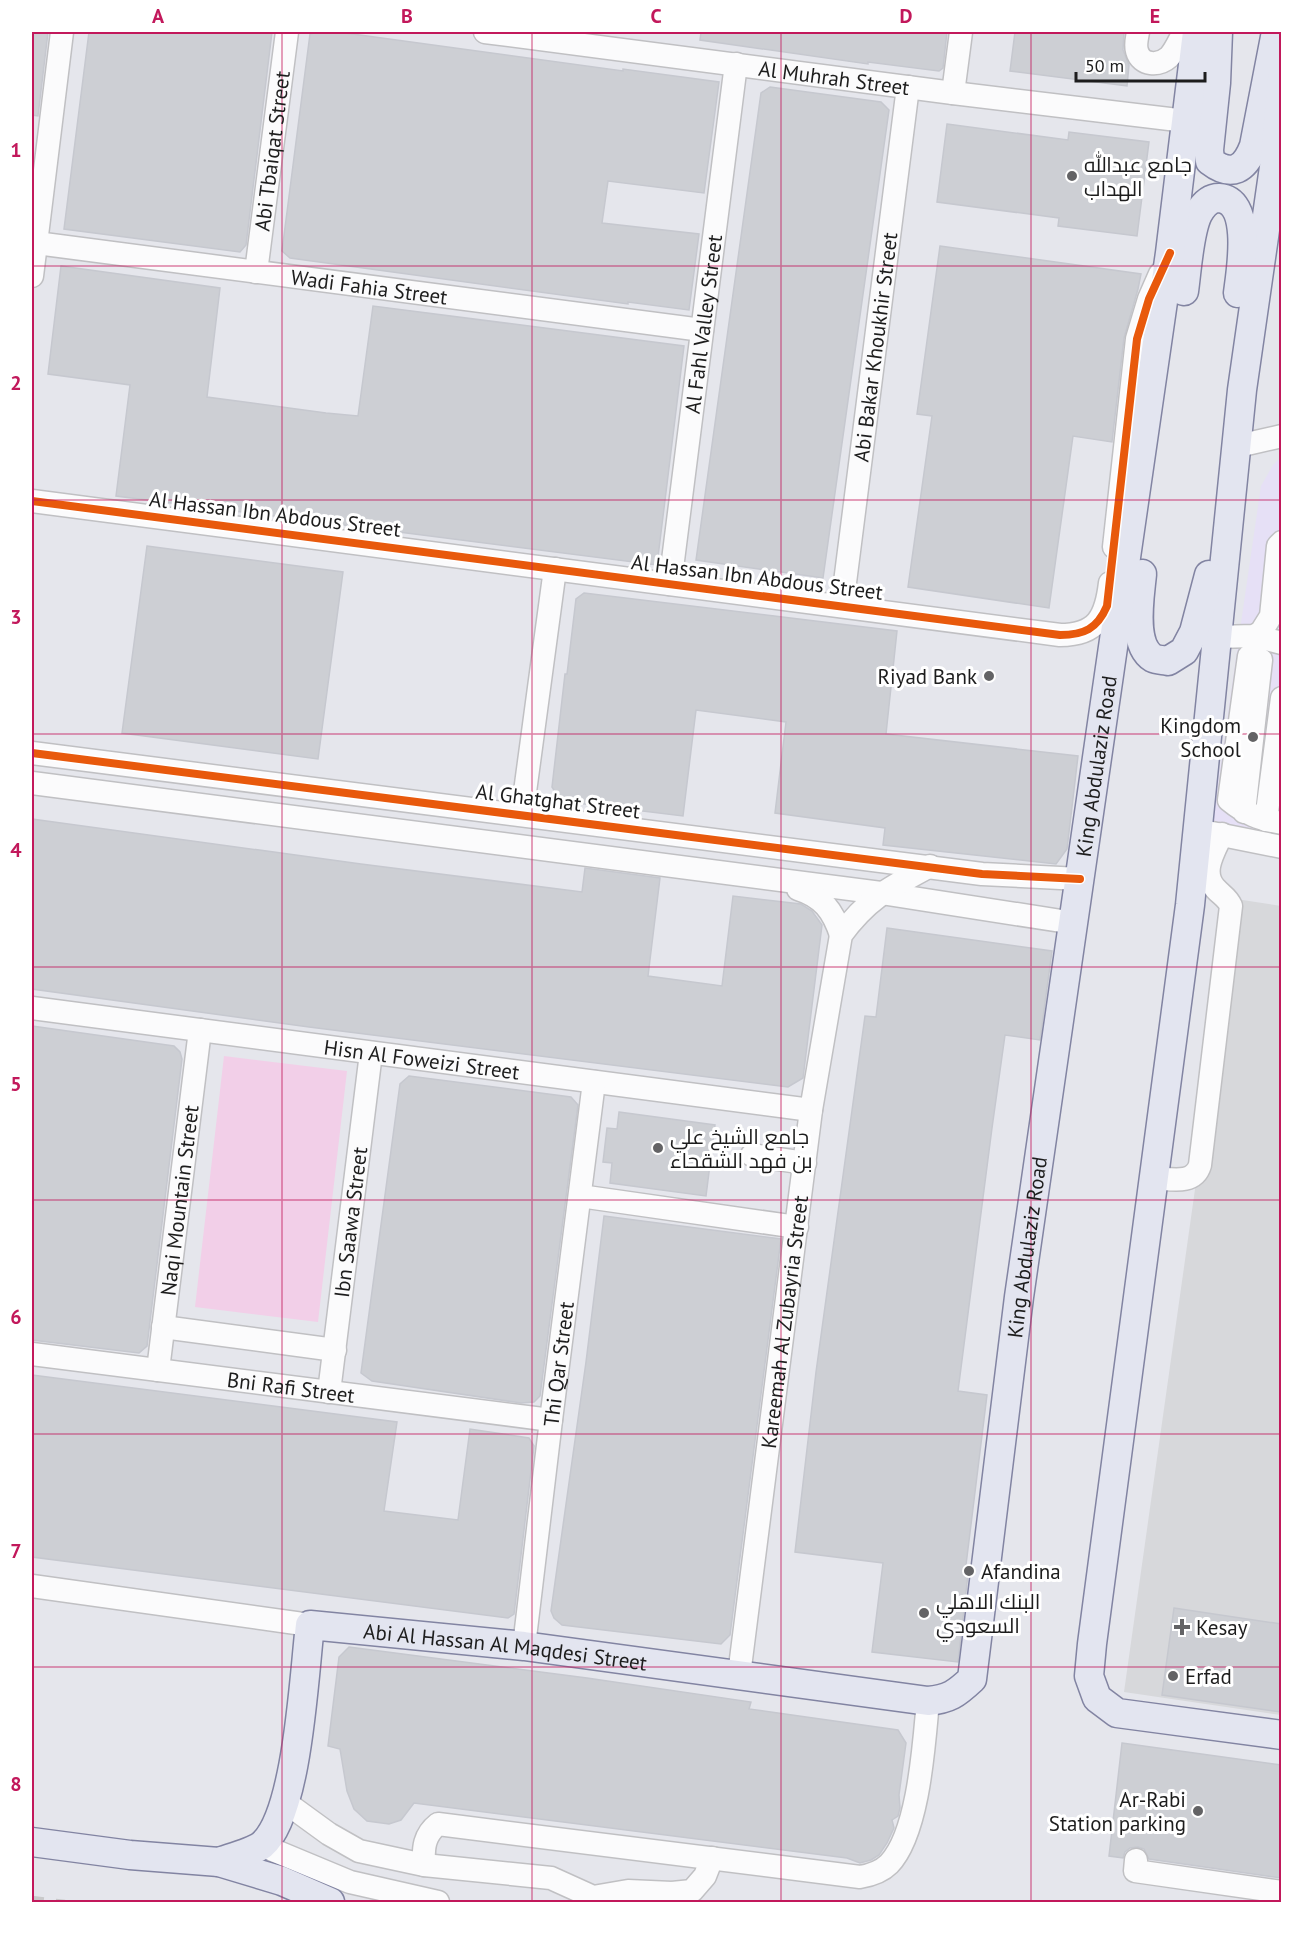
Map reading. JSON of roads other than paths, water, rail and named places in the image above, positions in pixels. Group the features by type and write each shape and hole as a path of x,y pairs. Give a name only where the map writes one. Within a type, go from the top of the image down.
{"main road":[{"name":"King Abdulaziz Road","path":"972,1679 1019,1297 1170,253 1197,32"},
{"path":"1218,32 1210,161 1220,169 1233,171 1247,163 1254,146 1276,32"},
{"path":"1281,79 1274,167 1242,390 1238,446 1216,637 1210,832 1190,905 1089,1676 1097,1698 1117,1713 1281,1735"},
{"path":"1152,376 1170,346 1181,310 1191,242 1198,214 1207,201 1216,198 1227,199 1235,206 1241,217 1241,265 1234,348 1236,370 1242,390"},
{"path":"1130,529 1142,570 1138,617 1142,645 1154,658 1168,661 1184,651 1194,632 1209,575 1228,531"},
{"path":"219,1862 261,1845 276,1826 292,1776 310,1625"},
{"name":"Abi Al Hassan Al Maqdesi Street","path":"310,1625 524,1646 928,1701 946,1699 972,1679"},
{"path":"32,1842 130,1855 219,1862 282,1881 330,1902"}],"street":[{"path":"32,276 62,32"},
{"name":"Abi Tbaiqat Street","path":"256,272 287,32"},
{"name":"Al Muhrah Street","path":"485,32 1186,121"},
{"path":"953,93 961,32"},
{"path":"1138,32 1136,45 1139,56 1147,63 1153,64 1169,58 1184,32"},
{"name":"Al Fahl Valley Street","path":"670,584 736,64"},
{"name":"Abi Bakar Khoukhir Street","path":"842,606 908,87"},
{"name":"Wadi Fahia Street","path":"36,243 702,330"},
{"name":"Al Hassan Ibn Abdous Street","path":"32,501 1060,635 1077,635 1098,622 1107,606 1137,339 1149,299 1170,253"},
{"path":"1238,446 1281,436"},
{"path":"1254,636 1261,632 1271,616 1278,546 1281,542"},
{"path":"522,814 555,569"},
{"path":"1216,637 1254,636 1281,643"},
{"path":"1244,812 1261,660 1255,656 1249,656 1229,800 1244,812 1274,822 1281,698"},
{"name":"Al Ghatghat Street","path":"32,753 982,874 1080,879"},
{"path":"32,783 881,893 1074,923"},
{"path":"1155,1178 1187,1179 1195,1175 1200,1166 1231,906 1224,895 1215,889 1209,870 1210,832 1281,847"},
{"path":"774,880 777,847"},
{"name":"Kareemah Al Zubayria Street","path":"739,1675 811,1110 841,935 861,910 881,893 930,866"},
{"path":"979,908 989,902 993,890 992,884 982,874"},
{"path":"774,880 818,897 830,908 841,935"},
{"name":"Hisn Al Foweizi Street","path":"32,1008 811,1110"},
{"name":"Naqi Mountain Street","path":"158,1370 200,1030"},
{"name":"Ibn Saawa Street","path":"329,1392 371,1053"},
{"name":"Thi Qar Street","path":"524,1646 594,1082"},
{"path":"752,1155 805,1163"},
{"path":"579,1196 797,1227"},
{"path":"163,1327 335,1350"},
{"name":"Bni Rafi Street","path":"32,1354 551,1420"},
{"name":"Abi Al Hassan Al Maqdesi Street","path":"32,1586 310,1625"},
{"path":"424,1865 425,1841 428,1834 438,1824 860,1877 876,1873 893,1859 905,1839 916,1793 928,1701"},
{"path":"285,1802 329,1834 359,1851 424,1865 551,1878 590,1900 628,1891 672,1893 692,1891 705,1876 712,1858"},
{"path":"261,1845 350,1882 438,1902"},
{"path":"1136,1860 1135,1871 1281,1892"}],"railway":[{"path":"32,1898 65,1902"}],"place":[{"name":"جامع عبدالله الهداب","path":"1072,176"},
{"name":"Riyad Bank","path":"989,676"},
{"name":"Kingdom School","path":"1253,737"},
{"name":"جامع الشيخ علي بن فهد الشقحاء","path":"658,1148"},
{"name":"Afandina","path":"969,1571"},
{"name":"البنك الاهلي السعودي","path":"924,1613"},
{"name":"Kesay","path":"1182,1627"},
{"name":"Erfad","path":"1173,1676"},
{"name":"Ar-Rabi Station parking","path":"1198,1811"}]}
